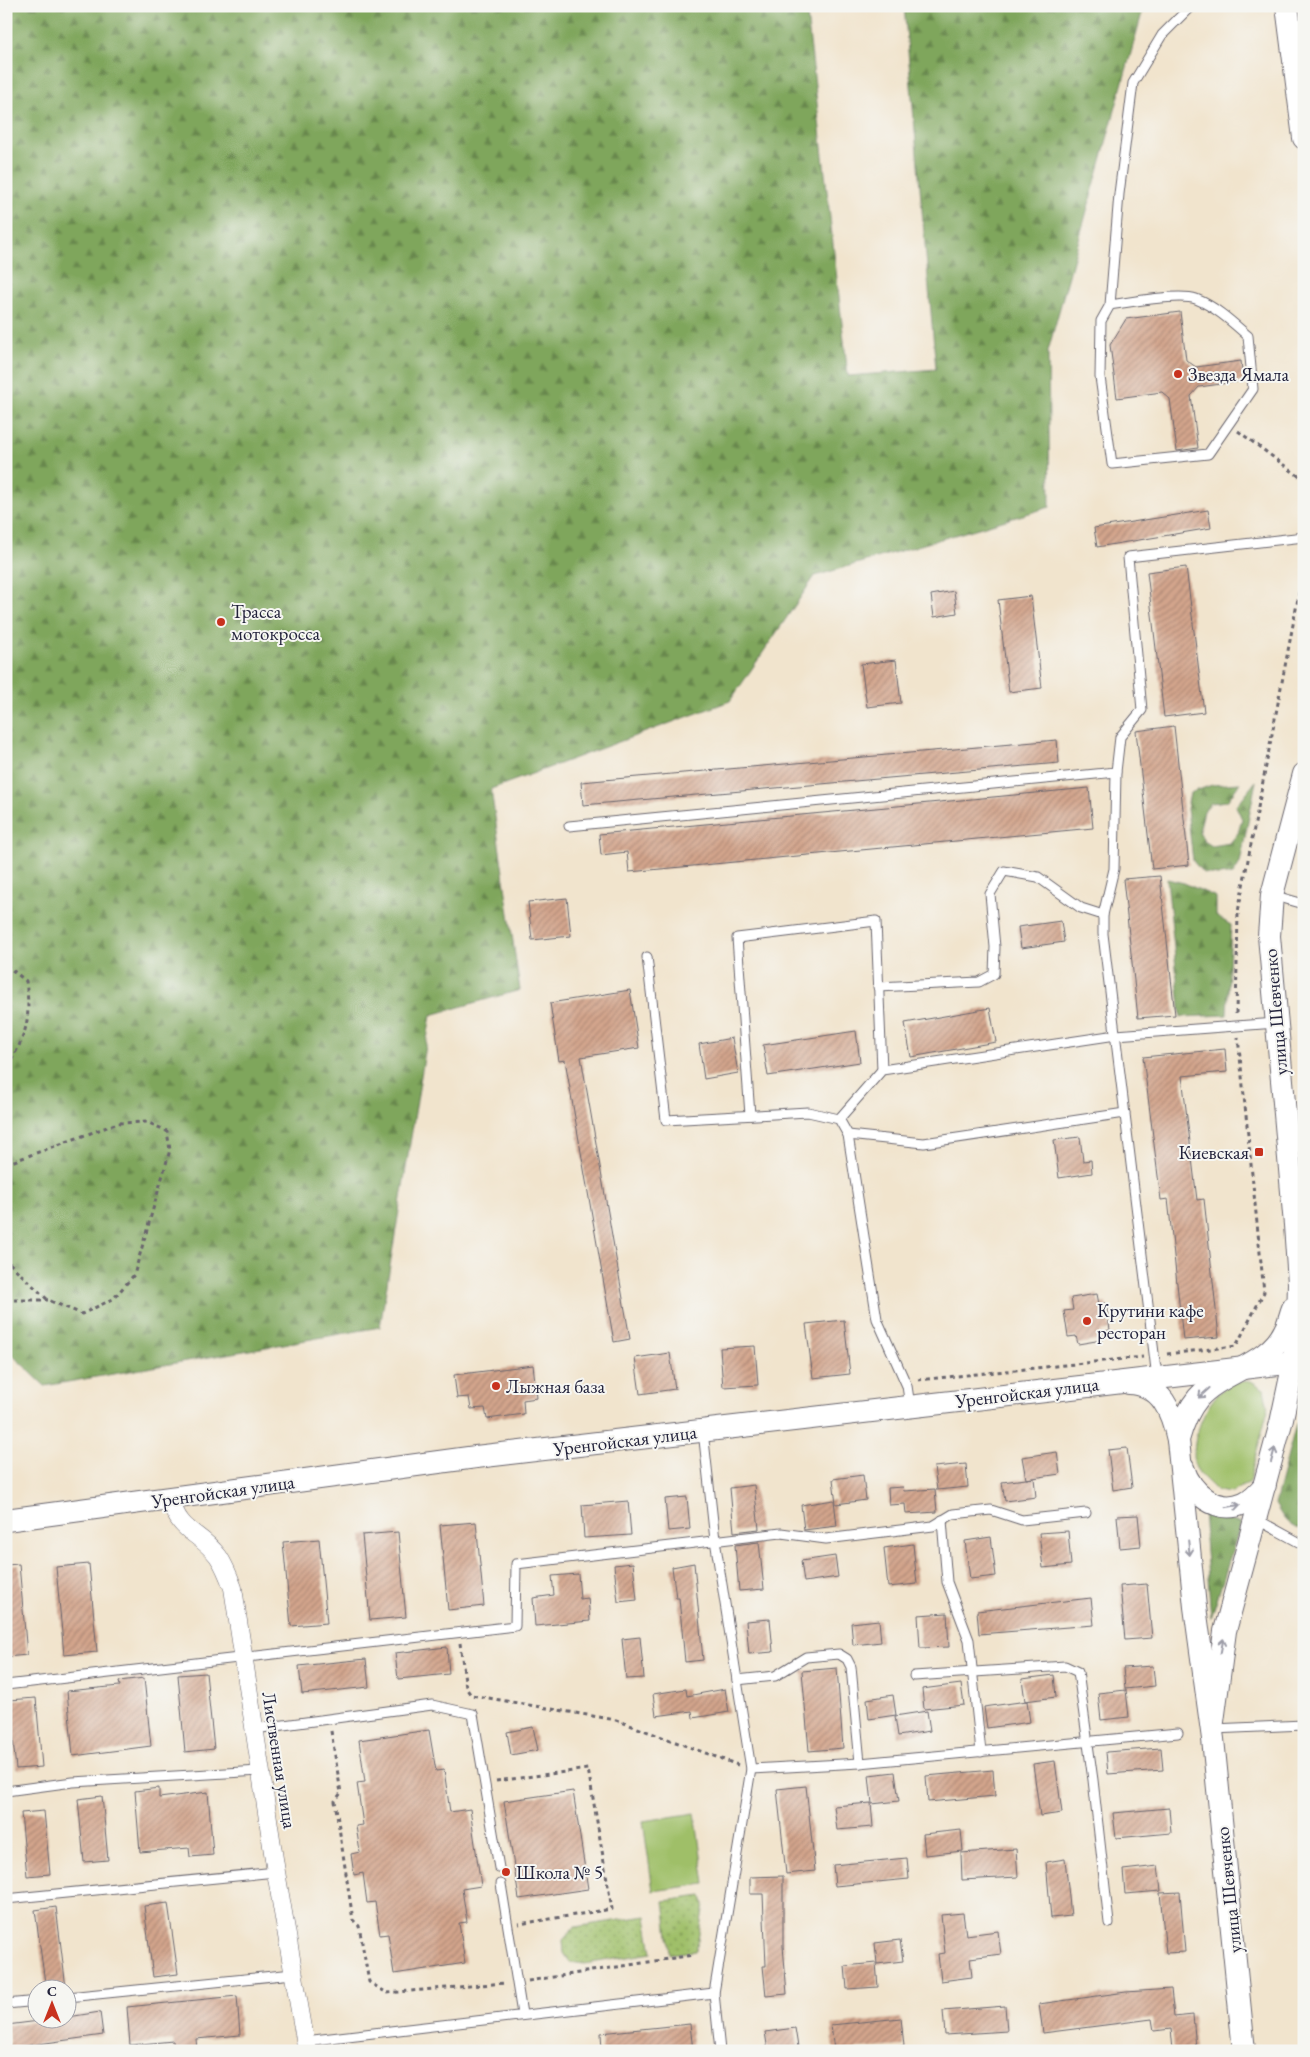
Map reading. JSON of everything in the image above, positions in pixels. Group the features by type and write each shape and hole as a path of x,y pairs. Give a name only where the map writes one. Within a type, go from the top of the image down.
{"street":[{"path":"1287,6 1304,138"},
{"name":"улица Шевченко","path":"1300,1283 1300,1224 1276,1023 1269,936 1272,895 1304,774"},
{"path":"1212,1729 1225,1631 1299,1361 1300,1283"},
{"path":"1212,1729 1195,1607 1179,1446 1182,1426 1197,1399 1221,1380 1264,1354 1285,1331 1300,1283"},
{"name":"Уренгойская улица","path":"6,1520 486,1456 1299,1361"},
{"path":"1245,1367 1266,1372 1277,1384 1281,1399 1281,1423"},
{"path":"1116,1382 1139,1383 1156,1392 1171,1412 1184,1471 1190,1483 1207,1501 1225,1507 1245,1503 1265,1486"},
{"name":"Лиственная улица","path":"170,1498 174,1514 180,1524 204,1542 217,1556 226,1570 233,1588 276,1872 306,2046"},
{"name":"улица Шевченко","path":"1212,1729 1244,2051"}],"lane":[{"path":"1110,305 1159,299 1195,299 1222,313 1248,336 1253,389 1208,454 1112,464 1100,377 1101,321 1110,305 1119,194 1133,83 1162,35 1191,6"},
{"path":"1157,1378 1103,915 1114,869 1116,772 1120,737 1142,710 1128,557 1304,537"},
{"path":"569,826 1116,772"},
{"path":"878,987 979,982 994,974 995,947 990,894 1004,871 1038,877 1081,908 1103,915"},
{"path":"1272,895 1304,904"},
{"path":"750,1115 737,938 876,921 882,1070"},
{"path":"647,957 666,1120 808,1112 838,1119 848,1135 877,1319 905,1382 910,1406"},
{"path":"838,1119 882,1070 1116,1035 1276,1023"},
{"path":"848,1135 924,1144 1125,1112"},
{"path":"703,1431 715,1540 751,1769 714,1993 720,2051"},
{"path":"6,1685 515,1626 516,1564 781,1532 826,1539 933,1526 954,1514 991,1510 1022,1520 1086,1513"},
{"path":"1256,1519 1304,1545"},
{"path":"942,1520 947,1582 969,1640 981,1752"},
{"path":"737,1680 775,1676 806,1657 839,1654 847,1659 851,1667 860,1764"},
{"path":"914,1676 1064,1666 1078,1672 1109,1923"},
{"path":"254,1728 432,1705 473,1714 498,1868"},
{"path":"1212,1729 1304,1725"},
{"path":"751,1769 860,1764 1178,1733"},
{"path":"6,1791 72,1782 260,1771"},
{"path":"6,1899 276,1872"},
{"path":"501,1884 522,2014"},
{"path":"78,1996 293,1974"},
{"path":"306,2046 522,2014 714,1993"},
{"path":"6,2004 28,2001"}],"path":[{"path":"1229,424 1304,480"},
{"path":"905,1382 1236,1346 1264,1292 1237,1025 1235,995 1238,912 1304,567"},
{"path":"6,965 26,981 30,1010 20,1046 6,1069"},
{"path":"6,1164 118,1123 148,1122 167,1131 170,1150 134,1275 112,1299 82,1314 48,1300 6,1260"},
{"path":"6,1300 48,1300"},
{"path":"459,1632 466,1688 472,1695 616,1720 751,1769"},
{"path":"329,1719 341,1793 335,1801 348,1892 353,1920 359,1926 369,1982 387,1993 493,1982 517,1983 693,1955"},
{"path":"485,1783 588,1769 612,1909 508,1926"}],"green space":[{"path":"6,6 806,6 848,376 936,369 904,6 1144,6 1048,351 1050,507 815,576 730,701 491,789 520,990 431,1015 380,1327 45,1386 6,1349"},
{"path":"1256,781 1240,863 1233,874 1217,875 1203,873 1193,861 1187,809 1190,793 1212,785 1240,783 1227,801 1211,803 1204,811 1199,831 1204,841 1212,846 1230,843 1238,833 1242,819 1236,806"},
{"path":"1167,879 1184,883 1216,897 1216,916 1231,925 1227,1015 1181,1017"},
{"path":"1251,1381 1264,1389 1268,1409 1249,1482 1232,1493 1217,1491 1196,1468 1194,1457 1198,1432 1209,1406 1217,1395 1226,1387 1236,1382"},
{"path":"1304,1417 1304,1529 1290,1524 1275,1504 1296,1424"},
{"path":"1203,1512 1219,1519 1241,1523 1211,1618"},
{"path":"695,1813 705,1884 653,1891 643,1821"},
{"path":"702,1896 704,1904 696,1951 670,1954 664,1901"},
{"path":"646,1916 652,1953 584,1964 570,1962 564,1953 563,1940 575,1927"}],"building":[{"name":"Звезда Ямала","path":"1180,312 1186,360 1196,367 1241,361 1243,381 1199,387 1191,396 1198,448 1177,451 1170,399 1162,392 1117,398 1110,345 1126,319"},
{"path":"1208,510 1211,528 1097,547 1094,528"},
{"path":"1186,567 1204,712 1164,717 1147,572"},
{"path":"954,591 957,613 934,617 931,595"},
{"path":"1031,596 1042,688 1009,692 998,600"},
{"path":"896,660 901,703 867,707 861,664"},
{"path":"1174,726 1189,865 1152,869 1136,731"},
{"path":"1057,740 1059,763 583,805 581,782"},
{"path":"1089,788 1093,828 629,872 627,852 601,855 599,834"},
{"path":"1160,876 1175,1015 1138,1018 1123,879"},
{"path":"567,898 571,936 532,940 528,902"},
{"path":"1061,921 1064,942 1021,948 1018,927"},
{"path":"630,990 639,1048 581,1057 630,1339 614,1342 565,1060 559,1061 550,1003"},
{"path":"990,1008 996,1042 911,1057 905,1023"},
{"path":"856,1031 860,1062 768,1076 763,1045"},
{"path":"732,1038 738,1073 704,1079 699,1044"},
{"path":"1225,1049 1227,1072 1182,1076 1197,1200 1204,1199 1219,1337 1183,1340 1168,1199 1161,1200 1143,1057"},
{"path":"1080,1137 1083,1161 1091,1160 1092,1173 1059,1178 1054,1140"},
{"name":"Крутини кафе ресторан","path":"1097,1294 1099,1304 1106,1303 1110,1330 1101,1332 1102,1340 1078,1344 1076,1336 1068,1337 1064,1311 1073,1310 1071,1298"},
{"path":"844,1320 850,1374 813,1378 806,1324"},
{"path":"755,1346 758,1385 723,1387 720,1348"},
{"path":"670,1353 675,1389 640,1394 635,1358"},
{"name":"Лыжная база","path":"533,1365 537,1398 523,1400 524,1414 487,1419 485,1408 471,1409 469,1397 457,1398 454,1375"},
{"path":"1127,1448 1132,1487 1113,1490 1108,1450"},
{"path":"1057,1452 1060,1474 1026,1479 1022,1457"},
{"path":"966,1464 968,1487 937,1490 934,1467"},
{"path":"863,1475 866,1500 836,1504 833,1479"},
{"path":"1034,1478 1036,1497 1005,1501 1002,1482"},
{"path":"754,1485 759,1529 734,1532 730,1488"},
{"path":"903,1487 904,1491 935,1489 937,1512 906,1514 905,1504 889,1505 888,1488"},
{"path":"687,1497 690,1529 668,1531 665,1499"},
{"path":"834,1500 837,1526 804,1530 801,1505"},
{"path":"628,1501 631,1535 584,1538 582,1505"},
{"path":"1138,1515 1141,1546 1120,1548 1117,1516"},
{"path":"476,1522 484,1606 448,1610 440,1525"},
{"path":"1068,1531 1071,1565 1043,1568 1039,1533"},
{"path":"398,1532 406,1617 370,1620 362,1535"},
{"path":"991,1537 996,1576 970,1579 965,1541"},
{"path":"319,1539 327,1623 291,1626 283,1542"},
{"path":"759,1542 764,1589 739,1591 735,1545"},
{"path":"913,1544 917,1584 888,1587 884,1548"},
{"path":"835,1556 838,1577 804,1582 801,1561"},
{"path":"633,1563 637,1600 618,1602 614,1565"},
{"path":"694,1563 703,1660 685,1662 679,1598 676,1598 672,1567"},
{"path":"19,1564 27,1655 6,1657 6,1565"},
{"path":"89,1564 97,1652 64,1655 56,1567"},
{"path":"578,1574 580,1599 588,1598 590,1621 535,1626 533,1598 554,1595 552,1576"},
{"path":"1147,1584 1152,1638 1125,1640 1120,1586"},
{"path":"1091,1598 1094,1625 979,1634 977,1611"},
{"path":"947,1613 949,1647 920,1648 918,1615"},
{"path":"770,1619 773,1652 749,1654 746,1621"},
{"path":"879,1620 881,1642 853,1645 851,1623"},
{"path":"640,1637 644,1678 626,1679 622,1639"},
{"path":"447,1647 449,1674 398,1679 395,1653"},
{"path":"366,1659 369,1687 302,1694 299,1666"},
{"path":"1153,1666 1155,1686 1125,1689 1123,1668"},
{"path":"837,1668 843,1748 809,1751 802,1671"},
{"path":"206,1673 214,1749 185,1752 178,1675"},
{"path":"1054,1675 1056,1697 1025,1701 1022,1679"},
{"path":"144,1678 151,1746 73,1756 67,1691 120,1686 119,1681"},
{"path":"961,1684 964,1705 924,1709 922,1689"},
{"path":"686,1689 687,1696 725,1689 729,1712 693,1718 692,1711 656,1716 653,1694"},
{"path":"1126,1690 1129,1717 1101,1720 1098,1693"},
{"path":"893,1695 896,1715 869,1719 867,1699"},
{"path":"36,1698 42,1767 16,1769 9,1700"},
{"path":"1027,1701 1030,1722 987,1728 984,1707"},
{"path":"927,1711 930,1731 898,1736 895,1716"},
{"path":"533,1727 538,1750 511,1755 507,1732"},
{"path":"429,1730 436,1771 444,1770 450,1812 470,1809 481,1886 462,1889 467,1922 459,1923 465,1963 394,1974 388,1934 380,1935 375,1902 367,1903 363,1873 354,1875 351,1854 360,1852 356,1826 363,1825 357,1783 365,1782 359,1740"},
{"path":"1161,1748 1163,1770 1108,1774 1106,1752"},
{"path":"1055,1761 1062,1813 1040,1816 1033,1764"},
{"path":"993,1770 995,1796 928,1802 926,1776"},
{"path":"895,1772 899,1801 872,1804 869,1775"},
{"path":"806,1786 815,1871 786,1874 777,1789"},
{"path":"159,1788 159,1798 208,1792 213,1855 190,1857 189,1848 140,1852 135,1791"},
{"path":"573,1791 588,1889 519,1899 504,1801"},
{"path":"102,1796 108,1860 84,1862 78,1799"},
{"path":"871,1803 873,1827 837,1830 834,1806"},
{"path":"1169,1808 1171,1833 1116,1838 1113,1813"},
{"path":"44,1811 50,1874 27,1876 21,1813"},
{"path":"961,1830 963,1851 925,1855 923,1834"},
{"path":"1016,1849 1018,1877 962,1880 961,1853"},
{"path":"907,1858 909,1879 835,1886 833,1865"},
{"path":"1065,1859 1071,1916 1051,1918 1046,1862"},
{"path":"1158,1866 1161,1891 1125,1894 1123,1870"},
{"path":"783,1876 783,1946 787,1994 766,1996 763,1966 766,1966 763,1894 750,1894 750,1877"},
{"path":"1180,1892 1185,1952 1166,1953 1160,1893"},
{"path":"168,1903 178,1974 153,1977 144,1906"},
{"path":"56,1907 65,1980 45,1980 35,1910"},
{"path":"963,1913 966,1935 998,1931 1001,1954 970,1958 972,1977 941,1981 938,1954 945,1953 941,1915"},
{"path":"900,1940 903,1961 877,1964 875,1943"},
{"path":"876,1963 878,1987 847,1989 845,1966"},
{"path":"1171,1989 1174,2017 1193,2015 1196,2048 1173,2050 1171,2029 1154,2031 1152,2019 1043,2033 1039,2004 1126,1992"},
{"path":"237,1996 240,2035 196,2039 197,2051 174,2051 173,2041 130,2045 127,2007"},
{"path":"1005,2006 1007,2031 945,2035 943,2011"},
{"path":"100,2012 103,2035 10,2048 7,2025 28,2022 28,2030 78,2030 78,2015"},
{"path":"901,2018 904,2046 834,2051 831,2025"},
{"path":"690,2024 693,2051 602,2051 601,2033"},
{"path":"795,2028 798,2047 768,2051 765,2032"}],"place":[{"name":"Звезда Ямала","path":"1178,374"},
{"name":"Трасса мотокросса","path":"221,622"},
{"name":"Киевская","path":"1259,1152"},
{"name":"Крутини кафе ресторан","path":"1087,1321"},
{"name":"Лыжная база","path":"496,1386"},
{"name":"Школа № 5","path":"506,1872"}]}
